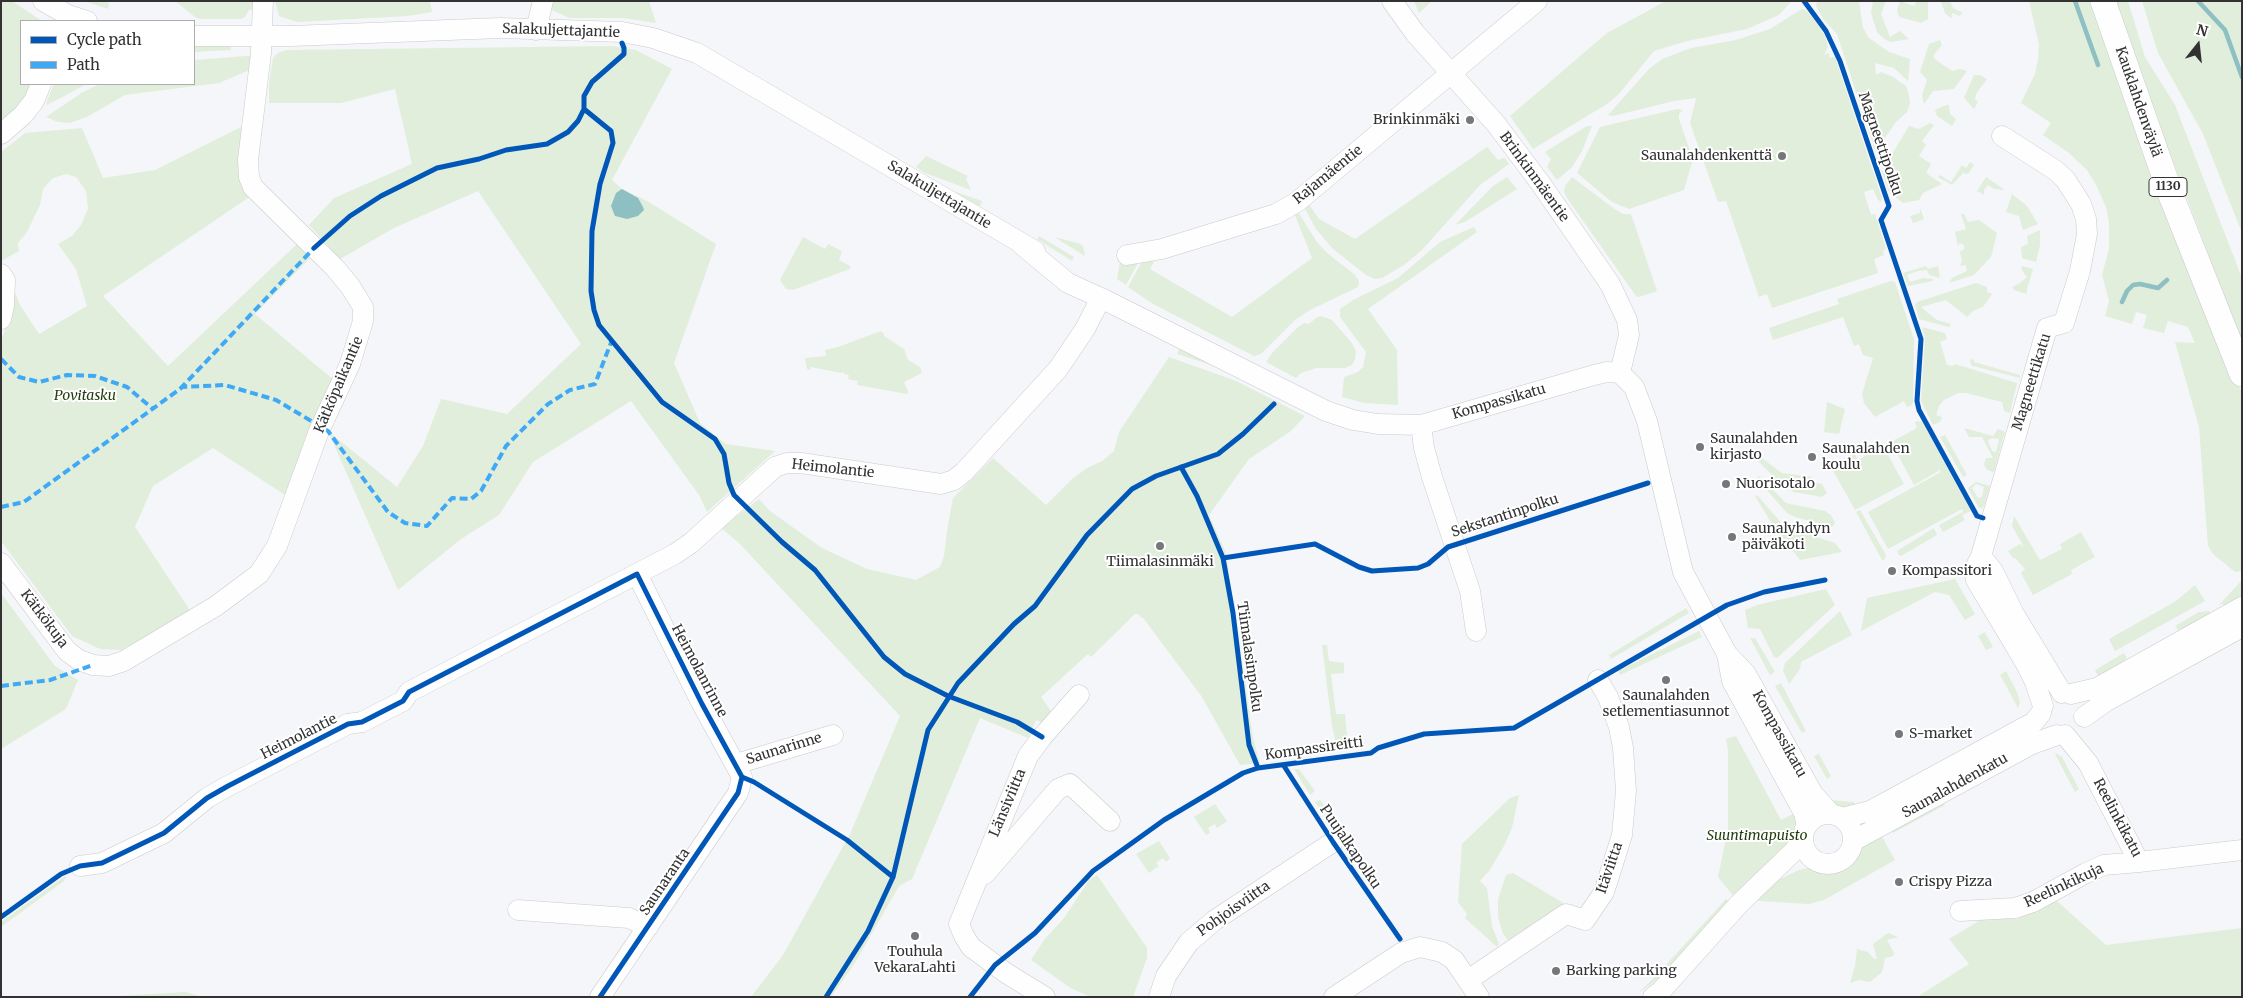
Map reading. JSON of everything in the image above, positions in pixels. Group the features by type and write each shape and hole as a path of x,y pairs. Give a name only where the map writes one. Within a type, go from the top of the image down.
{"main road":[{"name":"Kauklahdenväylä","path":"2103,1 2172,198 2241,371"}],"street":[{"path":"43,1 74,19"},
{"name":"Kätköpaikantie","path":"93,665 109,666 124,661 216,606 259,574 277,546 320,431 360,336 363,307 350,286 335,268 253,187 249,176 248,160 262,37 263,1"},
{"path":"536,30 544,1"},
{"name":"Brinkinmäentie","path":"1392,1 1415,33 1496,124 1541,184 1610,284 1628,320 1629,334 1620,373"},
{"name":"Rajamäentie","path":"1127,256 1162,249 1276,214 1297,202 1537,1"},
{"name":"Salakuljettajantie","path":"195,36 262,37 501,28 622,32 652,38 696,53 1022,245 1068,283 1101,298"},
{"path":"1,134 24,115 34,101 41,85"},
{"name":"Magneettikatu","path":"2002,136 2055,170 2065,179 2081,204 2086,219 2087,234 2080,270 2064,323 2046,328 1981,556 1974,570 1976,580 2035,682 2042,710"},
{"path":"1,274 5,280 4,306 1,319"},
{"name":"Kompassikatu","path":"1101,298 1326,411 1353,420 1378,424 1421,426 1594,375 1607,372 1620,373 1634,387 1647,421 1683,572 1728,654 1746,674 1813,794 1836,816"},
{"name":"Heimolantie","path":"80,866 102,864 164,833 207,798 228,786 348,724 362,722 395,705 403,700 409,692 691,544 775,467 787,463 801,463 941,484 954,480 964,472 1058,370 1101,298"},
{"path":"1421,426 1430,470 1470,591 1476,631"},
{"path":"1981,556 1993,571 2014,614 2066,694 2079,701 2072,728 2046,726 2042,710 2047,700 2066,694 2097,688 2242,607"},
{"name":"Kätkökuja","path":"1,563 67,651 79,660 93,665"},
{"name":"Heimolanrinne","path":"637,574 702,704 739,770"},
{"name":"Saunalahdenkatu","path":"1853,841 2032,744 2072,728 2105,702 2242,627"},
{"name":"Kompassikatu","path":"1728,654 1732,681 1804,813 1805,832"},
{"name":"Itäviitta","path":"1468,980 1566,914 1585,920 1604,892 1622,835 1626,791 1623,748 1619,727 1608,697 1598,680"},
{"name":"Länsiviitta","path":"1045,997 1006,973 971,947 959,924 1028,756 1078,695"},
{"name":"Saunalahdenkatu","path":"1836,816 1870,811 2034,722 2042,710"},
{"name":"Reelinkikatu","path":"2072,728 2139,862 2242,850"},
{"name":"Saunarinne","path":"739,770 833,735"},
{"name":"Saunaranta","path":"600,997 738,793 739,770"},
{"path":"974,886 1058,789 1070,784 1110,821"},
{"path":"1653,997 1690,960 1739,904 1794,851 1805,832 1820,815 1836,816 1852,830 1853,841 1849,853 1840,861 1828,864 1816,862 1795,865 1767,878"},
{"path":"1805,832 1805,849 1816,862"},
{"name":"Pohjoisviitta","path":"1158,997 1166,976 1189,942 1215,920 1333,842"},
{"name":"Reelinkikuja","path":"1960,912 2016,908 2033,902 2104,865 2139,862"},
{"path":"518,910 628,918 648,927"},
{"path":"1334,997 1401,954 1420,947 1442,952 1454,960 1480,997"}],"green space":[{"path":"1,1 12,1 40,20 20,20 20,85 34,85 29,96 1,127"},
{"path":"84,1 103,1 109,3 108,9"},
{"path":"175,1 256,1 257,10 249,10 245,17 241,19 200,19"},
{"path":"275,1 430,1 432,12 408,16 297,22 279,16"},
{"path":"550,1 649,1 656,23 623,18 569,18 548,8"},
{"path":"1414,1 1432,1 1419,13"},
{"path":"1666,1 1789,1 1790,3 1779,15 1747,29 1687,41 1654,51 1619,94 1607,104 1533,149 1510,116 1607,33"},
{"path":"1817,1 1859,1 1863,28 1869,38 1889,52 1910,59 1908,81 1894,68 1875,63 1876,75 1881,72 1893,77 1906,86 1910,103 1907,112 1896,122 1875,150 1837,34 1824,20 1816,6"},
{"path":"1873,1 1886,1 1881,14 1890,37 1900,31 1909,39 1891,42 1884,39 1877,32 1871,13"},
{"path":"1900,1 1914,6 1917,1 1928,1 1928,19 1921,23 1899,17 1897,10"},
{"path":"1941,1 1950,1 1953,8 1963,13 1959,16 1953,13 1951,16 1953,18 1951,18 1945,13"},
{"path":"2029,1 2092,1 2141,146 2242,393 2242,571 2235,572 2213,554 2208,546 2199,427 2175,342 2195,343 2188,327 2168,321 2164,333 2143,328 2147,315 2136,312 2132,324 2105,316 2109,301 2102,275 2109,248 2109,223 2106,207 2087,170 2069,153 2043,135 2051,123 2021,103 2035,74 2038,60 2039,44"},
{"path":"2115,1 2128,1 2145,57 2175,105 2242,278 2242,342 2172,159"},
{"path":"2142,1 2242,1 2242,233 2203,134 2158,53"},
{"name":"Saunalahdenkenttä","path":"1802,9 1807,11 1825,36 1828,47 1824,55 1829,53 1830,58 1835,57 1882,198 1881,202 1878,200 1873,189 1864,192 1871,215 1875,214 1886,249 1883,251 1884,255 1874,259 1878,273 1772,308 1767,294 1759,297 1726,201 1718,202 1690,123 1696,98 1674,101 1613,116 1608,115 1649,69 1662,59 1691,48 1736,40 1770,29"},
{"path":"1940,40 1942,45 1933,56 1936,60 1952,71 1960,69 1967,71 1954,89 1933,91 1924,104 1922,95 1927,80 1920,72 1929,44"},
{"path":"195,42 230,43 231,50 195,52"},
{"path":"613,46 636,50 672,69 612,180 622,189 649,202 716,244 674,363 700,423 726,444 775,451 707,512 699,495 631,401 533,462 499,515 461,539 398,590 328,431 397,487 423,446 441,399 507,414 581,344 478,191 394,228 340,259 309,225 334,198 412,164 395,89 341,103 269,103 269,83 273,58 278,53 286,50"},
{"path":"253,56 254,68 219,83 125,95 87,117 70,123 58,122 46,117 83,92 98,85 195,85 195,60"},
{"path":"1974,75 1980,75 1987,79 1976,94 1975,99 1978,102 1974,109 1964,98"},
{"path":"54,85 85,85 47,105"},
{"path":"1949,105 1950,114 1956,119 1952,126 1937,116 1935,110"},
{"path":"1677,109 1683,110 1679,114 1679,119 1693,159 1684,190 1629,209 1612,202 1577,173 1600,127"},
{"path":"1930,123 1934,125 1922,141 1926,145 1919,156 1931,164 1926,173 1942,184 1923,193 1919,200 1903,203 1889,192 1882,172 1909,126 1919,129"},
{"name":"Povitasku","path":"247,124 251,196 103,296 168,366 297,244 311,257 255,314 335,381 288,497 213,448 153,486 135,527 191,612 121,650 100,649 72,636 1,541 1,341 13,306 9,277 20,305 39,334 87,306 76,269 58,244 72,236 81,225 88,209 86,191 76,177 66,174 53,178 43,189 40,205 27,232 18,243 19,251 1,261 1,152 25,133 82,128 103,178 155,170"},
{"path":"1587,126 1592,126 1582,151 1572,167 1557,180 1547,167 1551,159 1545,152"},
{"path":"1487,147 1498,160 1505,158 1509,164 1480,185 1422,250 1404,265 1382,278 1375,279 1366,275 1332,248 1316,229 1304,207 1308,203 1319,219 1355,239"},
{"path":"926,156 968,176 966,179 971,190 925,173 916,167"},
{"path":"1970,162 1974,165 1968,174 1963,173 1952,185 1938,177 1940,175 1951,182 1962,165 1966,168"},
{"path":"1507,177 1517,189 1465,222 1455,225 1493,186"},
{"path":"1572,177 1616,210 1623,214 1631,214 1657,291 1639,297 1636,296 1567,198 1564,192 1565,186"},
{"path":"1986,177 2005,190 1994,189 1988,185 1984,190 1984,195 1977,191"},
{"path":"948,189 982,201 980,206 949,195"},
{"path":"2012,194 2027,206 2038,224 2023,230 2019,216 2006,212"},
{"path":"1920,208 1924,219 1913,223 1910,216 1920,213"},
{"path":"1298,212 1317,242 1327,253 1354,274 1359,281 1358,287 1310,310 1295,320 1261,354 1254,356 1153,304 1128,287 1141,263 1140,259 1157,256 1150,269 1232,317 1312,258 1295,215"},
{"path":"1961,214 1964,214 1968,222 1979,220 1997,233 1991,257 1974,275 1949,283 1952,278 1967,271 1966,265 1960,266 1962,261 1960,252 1964,249 1964,245 1960,243 1958,246 1955,232 1966,229"},
{"path":"1474,227 1477,232 1368,309 1397,350 1398,405 1364,403 1342,397 1344,377 1358,372 1363,367 1366,352 1340,317 1340,309 1353,300 1398,278 1440,242"},
{"path":"2040,230 2040,245 2036,262 2022,258 2021,247 2028,244 2027,236"},
{"path":"1039,236 1074,257 1072,261 1037,239"},
{"path":"803,237 825,249 828,244 842,251 839,260 850,266 850,269 793,290 786,289 780,280"},
{"path":"1054,237 1083,246 1085,256"},
{"path":"1120,261 1138,263 1126,285 1117,279"},
{"path":"1926,266 1928,269 1938,266 1940,278 1929,275 1927,270 1918,271 1907,275 1910,282 1923,278 1933,279 1933,281 1908,286 1903,273"},
{"path":"2022,266 2033,269 2027,294 2014,290 2012,287 2027,277 2021,269"},
{"path":"1891,281 1895,282 1914,339 1913,402 1911,406 1907,407 1904,401 1875,417 1864,403 1862,394 1873,358 1863,355 1859,344 1854,346 1843,317 1773,340 1769,328 1839,304 1837,299"},
{"path":"1976,283 1987,287 1987,292 1992,294 1983,307 1973,311 1967,317 1946,300 1921,307 1937,320 1951,324 1949,327 1919,319 1915,305 1917,302"},
{"path":"1321,316 1332,320 1351,342 1356,351 1352,365 1345,368 1316,368 1301,373 1296,378 1266,362 1272,353 1297,328 1304,323 1309,324"},
{"path":"1922,327 1945,333 1947,339 1940,342 1947,365 1953,366 1955,364 2017,383 2010,413 2004,411 2002,402 1966,393 1958,393 1944,400 1939,406 1936,415 1942,417 1941,421 1933,425 1921,401 1925,338"},
{"path":"881,331 884,336 904,349 908,360 920,367 922,373 904,382 908,391 907,394 857,385 858,381 848,379 849,375 844,374 844,372 811,367 810,370 807,369 805,358 826,356 825,350"},
{"path":"1180,348 1213,359 1211,365 1177,354"},
{"path":"1169,357 1236,381 1305,416 1291,431 1249,459 1209,515 1226,553 1253,738 1260,763 1240,765 1202,697 1144,619 1136,613 1091,657 1088,654 1041,697 1053,714 1043,723 1036,720 1028,738 980,718 912,879 899,886 855,963 831,997 751,997 783,955 850,834 900,716 739,543 721,528 759,499 770,511 822,548 867,569 916,580 940,567 944,556 953,498 993,458 1046,505 1072,479 1087,468 1102,461 1114,451 1119,432"},
{"path":"1970,359 1974,360 1974,362 2020,375 2020,378 1973,366"},
{"path":"1827,402 1845,409 1839,434 1824,432"},
{"path":"1917,421 1922,422 1971,511 1962,515 1965,520 1943,532 1939,525 1963,512 1962,509 1888,549 1868,512 1941,472 1940,470 1914,485 1891,442 1917,428 1915,423"},
{"path":"1964,428 1993,436 1998,429 2005,432 1994,472 1987,470 1984,465 1986,458 1993,458 1982,437 1969,437","holes":["1991,438 1999,439 1996,452 1992,451 1988,441"]},
{"path":"1945,435 1967,475 1963,477 1940,437"},
{"path":"1883,446 1904,484 1855,510 1831,467 1855,454 1858,460"},
{"path":"1755,453 1782,473 1812,477 1814,482 1822,484 1827,493 1822,497 1794,492 1782,485 1754,457"},
{"path":"1759,476 1786,503 1825,511 1831,515 1835,523 1832,527 1787,513 1757,479"},
{"path":"1976,482 1990,486 1982,508 1979,508 1968,488","holes":["1976,484 1984,487 1982,497 1978,498 1972,488"]},
{"path":"1757,495 1784,526 1835,543 1842,552 1800,560 1772,524 1755,496"},
{"path":"1860,510 1886,555 1884,560 1882,560 1856,512"},
{"path":"2014,516 2040,560 2062,549 2060,544 2081,532 2095,557 2071,570 2072,574 2033,595 2021,573 2025,569 2008,551 2020,544 2024,547 2012,526"},
{"path":"1934,528 1937,535 1901,556 1899,555 1897,551"},
{"path":"1955,579 1975,614 1965,620 1949,595 1935,592 1861,631 1867,598"},
{"path":"2242,580 2242,600 2227,611 2223,604 2219,605"},
{"path":"2195,585 2205,601 2115,651 2109,639 2176,601"},
{"path":"1826,589 1835,605 1777,658 1774,657 1760,629 1748,628 1745,610 1757,605"},
{"path":"1,593 55,666 78,680 66,709 1,749"},
{"path":"1686,608 1689,613 1611,659 1609,655"},
{"path":"1840,611 1852,635 1801,662 1800,669 1789,684 1783,671 1785,663"},
{"path":"2209,611 2213,618 2178,630 2175,626 2199,612"},
{"path":"1699,631 1702,637 1620,675 1618,671"},
{"path":"1985,632 1993,647 1986,650 1978,636"},
{"path":"1750,638 1755,638 1775,672 1770,675"},
{"path":"1322,645 1327,645 1329,661 1344,663 1344,673 1331,674 1336,714 1345,714 1348,745 1360,743 1360,748 1338,751 1332,726"},
{"path":"2124,653 2127,658 2100,680 2095,670"},
{"path":"2006,671 2017,692 2020,702 2018,708 2000,675"},
{"path":"1781,683 1806,731 1802,733 1775,686"},
{"name":"Suuntimapuisto","path":"1736,736 1781,820 1797,812 1798,829 1796,836 1735,898 1718,877 1728,829 1728,750 1726,739"},
{"path":"1819,754 1831,776 1827,779 1814,756"},
{"path":"2055,754 2062,757 2079,789 2075,792"},
{"path":"1294,769 1299,769 1315,791 1310,795"},
{"path":"1519,795 1512,828 1504,846 1489,871 1480,881 1487,888 1492,926 1499,944 1497,947 1465,918 1467,914 1458,902 1462,844 1510,798"},
{"path":"1320,800 1332,817 1329,823 1315,802"},
{"path":"1829,800 1854,802 1860,811 1841,811"},
{"path":"1943,803 1945,805 1893,833 1890,827"},
{"path":"1215,804 1227,821 1217,828 1215,824 1208,828 1210,833 1206,835 1194,817"},
{"path":"1880,833 1895,860 1824,900 1809,904 1759,901 1756,898 1778,880 1799,870 1808,868 1835,870 1843,867 1865,843"},
{"path":"1159,841 1170,858 1166,862 1163,858 1156,863 1159,866 1149,873 1136,854"},
{"path":"1513,873 1565,904 1508,940 1503,934 1498,917 1498,899 1506,875"},
{"path":"1097,875 1147,948 1147,958 1133,997 1091,997 1072,989 1031,960 1044,940 1064,918 1089,880"},
{"path":"65,876 64,881 1,927 1,922"},
{"path":"1726,899 1731,903 1672,969 1637,994 1653,979"},
{"path":"2057,901 2106,945 2242,928 2242,997 1917,997 1969,964 1949,939 1984,918 2017,919"},
{"path":"1888,933 1898,937 1887,940 1894,953 1893,956 1885,958 1882,972 1870,982 1859,980 1850,983 1857,949 1868,952 1874,959 1877,959 1873,944"},
{"path":"185,992 203,997 102,997"}],"water":[{"path":"622,189 638,198 644,210 638,216 627,219 615,216 611,206 616,193"}],"waterway":[{"path":"2075,1 2098,65"},
{"path":"2198,1 2225,30 2242,77"},
{"path":"2122,302 2127,291 2133,285 2140,284 2158,288 2167,280"}],"marked path":[{"path":"1,507 24,502 180,389 314,248"},
{"path":"180,389 182,387 225,385 276,400 328,431 388,512 405,523 427,526 452,498 471,499 481,491 506,446 548,404 570,390 595,384 612,340"},
{"path":"1,359 19,377 39,382 67,375 95,376 127,387 153,409"},
{"path":"1,686 50,680 93,665"}],"cycle path":[{"name":"Magneettipolku","path":"1804,1 1826,31 1840,61 1889,206 1881,220 1921,339 1917,401 1919,410 1977,516 1983,518"},
{"path":"622,43 624,54 592,82 584,96 584,109 611,131 613,143 600,184 592,231 591,291 599,325 662,402 715,439 724,454 729,483 734,495 782,542 815,570 884,657 905,674 948,696 1017,722 1042,737"},
{"path":"314,248 350,216 381,196 437,168 479,159 506,150 547,144 568,132 578,121 584,109"},
{"path":"826,997 868,931 893,877 928,730 958,683 1014,624 1035,606 1087,535 1132,489 1156,476 1218,454 1243,434 1274,404"},
{"name":"Tiimalasinpolku","path":"1181,467 1197,496 1223,558 1233,613 1249,745 1258,768"},
{"name":"Sekstantinpolku","path":"1223,558 1315,544 1359,567 1372,571 1418,568 1428,564 1448,547 1648,483"},
{"path":"1,917 61,874 80,866 102,863 164,833 207,798 228,786 348,724 362,722 403,701 409,692 637,574 702,704 742,777"},
{"name":"Kompassireitti","path":"970,997 995,965 1035,933 1093,871 1164,820 1243,773 1258,768 1371,753 1378,748 1424,734 1514,728 1727,605 1764,592 1825,580"},
{"name":"Kompassireitti","path":"1284,766 1333,842 1400,939"},
{"path":"742,777 754,782 847,840 893,877"},
{"path":"600,997 738,793 742,777"}],"place":[{"name":"Brinkinmäki","path":"1470,120"},
{"name":"Saunalahdenkenttä","path":"1782,156"},
{"name":"Saunalahden kirjasto","path":"1700,447"},
{"name":"Saunalahden koulu","path":"1812,457"},
{"name":"Nuorisotalo","path":"1726,484"},
{"name":"Saunalyhdyn päiväkoti","path":"1732,537"},
{"name":"Tiimalasinmäki","path":"1160,546"},
{"name":"Kompassitori","path":"1892,571"},
{"name":"Saunalahden setlementiasunnot","path":"1666,680"},
{"name":"S-market","path":"1899,734"},
{"name":"Crispy Pizza","path":"1899,882"},
{"name":"Touhula VekaraLahti","path":"915,936"},
{"name":"Barking parking","path":"1556,971"}]}
